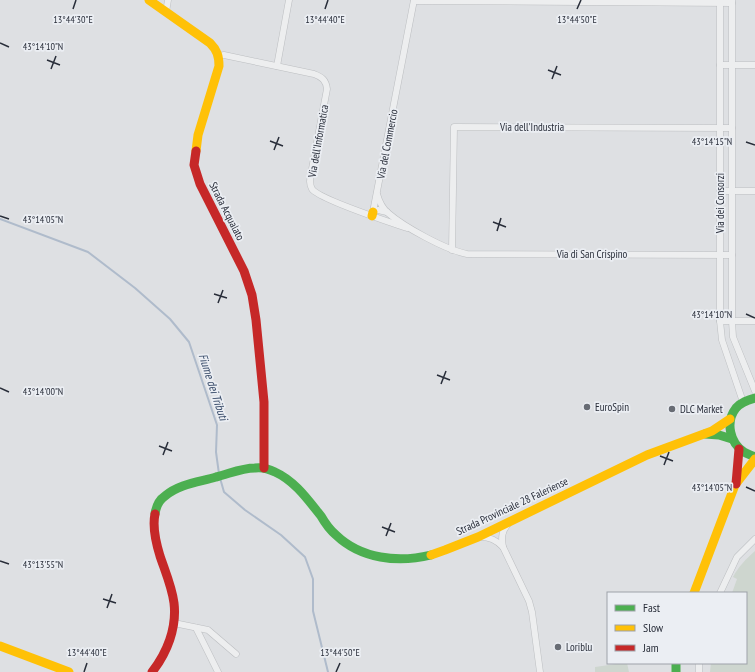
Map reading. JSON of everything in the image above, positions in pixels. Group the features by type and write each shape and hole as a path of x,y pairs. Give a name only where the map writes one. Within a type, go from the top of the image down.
{"main road":[{"path":"149,0 210,43 216,49 219,56"},
{"name":"Strada Acqualato","path":"219,56 216,78 198,135 194,165 200,184 244,271 252,295 264,402 264,468"},
{"path":"694,592 726,505 736,486 755,458 747,455 739,449 732,439 729,429 730,419 733,412 743,402 755,398"},
{"name":"Strada Provinciale 28 Faleriense","path":"264,468 276,472 295,485 339,539 357,550 374,556 394,559 416,558 432,554 476,538 656,450 705,434 730,419"},
{"name":"Strada Provinciale 28 Faleriense","path":"705,434 719,435 732,439"},
{"path":"736,486 739,449"},
{"path":"152,672 157,666 168,645 174,623 174,601 153,528 153,513 160,498 171,490 202,481 253,468 264,468"},
{"path":"0,646 69,672"}],"street":[{"path":"166,12 168,0"},
{"path":"277,66 289,0"},
{"path":"414,0 732,1"},
{"name":"Via del Commercio","path":"414,0 377,194 381,204 387,212 415,230 452,250"},
{"name":"Via dei Consorzi","path":"720,1 720,322 722,340 743,402"},
{"name":"Via dei Consorzi","path":"732,1 732,321 733,337 755,392"},
{"name":"Via dell'Informatica","path":"219,56 224,55 314,74 324,79 327,89 310,180 312,188 315,192 323,196 415,230"},
{"path":"720,65 755,65"},
{"name":"Via dell'Industria","path":"452,250 454,127 732,128"},
{"path":"720,191 755,191"},
{"path":"372,214 377,194"},
{"path":"372,214 378,210 387,212"},
{"name":"Via di San Crispino","path":"452,250 467,254 732,255"},
{"path":"720,322 755,321"},
{"path":"499,539 503,530 511,521"},
{"path":"490,531 495,531 529,601 532,612 540,672"},
{"path":"476,538 499,539"},
{"path":"720,592 737,557 755,539"},
{"path":"174,623 208,630 236,654"},
{"path":"196,628 218,672"}],"shaded area":[{"path":"755,551 755,672 710,672 711,664 747,664 747,592 732,592 737,579 733,577 743,563"},
{"path":"627,664 629,672 595,672 595,667"}],"waterway":[{"name":"Fiume dei Tributi","path":"0,219 88,252 135,288 170,319 189,342 217,425 216,452 219,474"},
{"name":"Fiume dei Tributi","path":"220,478 224,492 245,510 281,535 305,557 313,579 313,611 328,672"}],"traffic: fast":[{"path":"755,398 747,400 736,408 730,426 732,438 739,448 755,457"},
{"path":"705,434 719,435 732,439"},
{"path":"155,514 157,506 161,500 176,489 240,470 263,468 289,480 301,491 332,531 346,543 357,549 368,554 393,559 406,559 431,555"},
{"path":"676,664 676,672"}],"traffic: slow":[{"path":"149,0 210,43 218,56 219,66 198,135 196,151"},
{"path":"372,216 373,212"},
{"path":"431,555 478,537 647,455 712,431 730,419"},
{"path":"694,592 735,485 755,459"},
{"path":"0,646 69,672"}],"traffic: jam":[{"path":"196,151 194,165 200,184 244,271 252,295 264,402 264,468"},
{"path":"736,484 739,449"},
{"path":"152,672 162,657 170,640 175,612 172,591 156,541 154,530 155,514"}],"place":[{"name":"EuroSpin","path":"587,407"},
{"name":"DLC Market","path":"672,409"},
{"name":"Loriblu","path":"558,647"}]}
